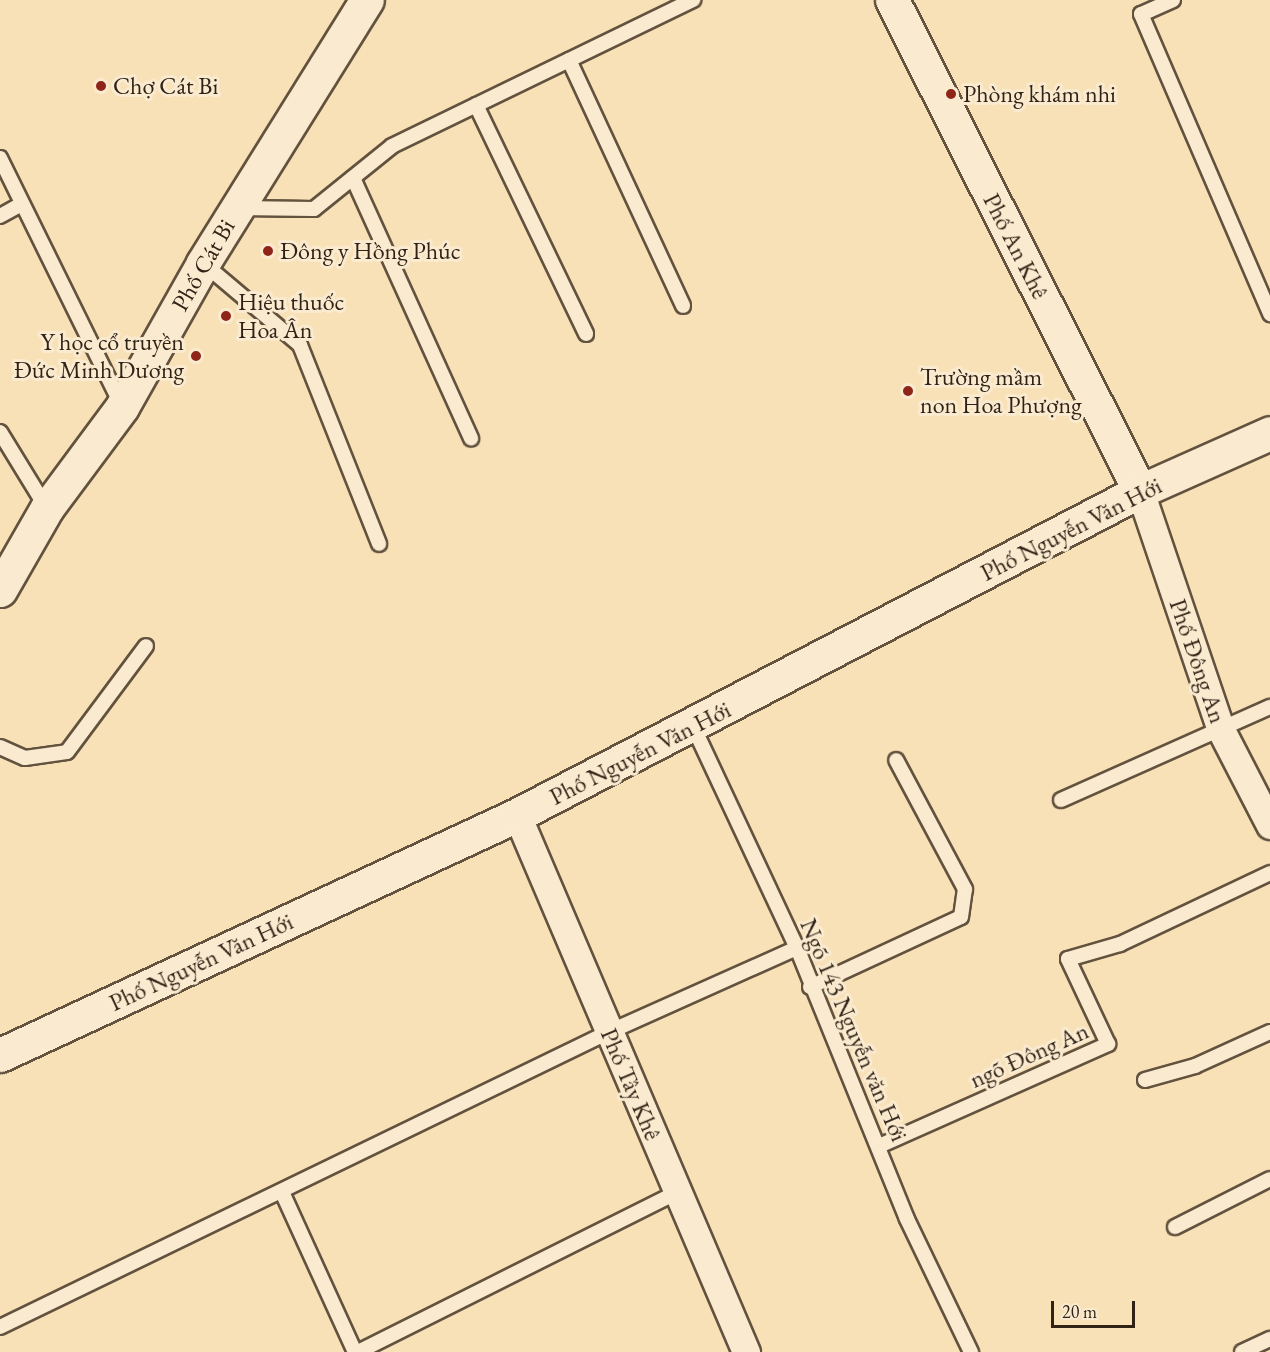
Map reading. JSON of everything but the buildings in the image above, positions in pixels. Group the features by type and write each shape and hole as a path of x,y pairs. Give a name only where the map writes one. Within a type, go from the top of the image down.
{"street":[{"name":"Phố Cát Bi","path":"0,590 47,508 122,407 203,263 368,0"},
{"name":"Phố An Khê","path":"892,0 1140,491"},
{"name":"Phố Nguyễn Văn Hới","path":"0,1055 517,815 693,726 1140,491 1270,433"},
{"name":"Phố Đông An","path":"1140,491 1221,730 1270,825"},
{"name":"Phố Tây Khê","path":"517,815 746,1352"}],"lane":[{"path":"237,207 314,209 392,146 693,0"},
{"path":"1173,0 1141,14 1270,314"},
{"path":"569,60 683,306"},
{"path":"476,105 586,334"},
{"path":"0,158 122,407"},
{"path":"353,178 471,438"},
{"path":"0,216 22,204"},
{"path":"203,263 300,345 379,544"},
{"path":"0,432 47,508"},
{"path":"0,747 25,758 67,752 146,646"},
{"path":"1060,800 1270,707"},
{"name":"Ngõ 143 Nguyễn văn Hới","path":"693,726 797,948 810,987 879,1146 907,1219 971,1352"},
{"path":"810,987 961,917 965,889 896,760"},
{"name":"ngõ Đông An","path":"879,1146 1108,1044 1068,959 1120,944 1270,873"},
{"path":"0,1327 609,1032 797,948"},
{"path":"1145,1080 1195,1066 1270,1032"},
{"path":"1175,1227 1270,1179"},
{"path":"282,1192 357,1352 678,1192"},
{"path":"1242,1352 1270,1339"}],"place":[{"name":"Chợ Cát Bi","path":"101,86"},
{"name":"Phòng khám nhi","path":"951,94"},
{"name":"Đông y Hồng Phúc","path":"268,251"},
{"name":"Hiệu thuốc Hoa Ân","path":"226,316"},
{"name":"Y học cổ truyền Đức Minh Dương","path":"196,356"},
{"name":"Trường mầm non Hoa Phượng","path":"908,391"}]}
